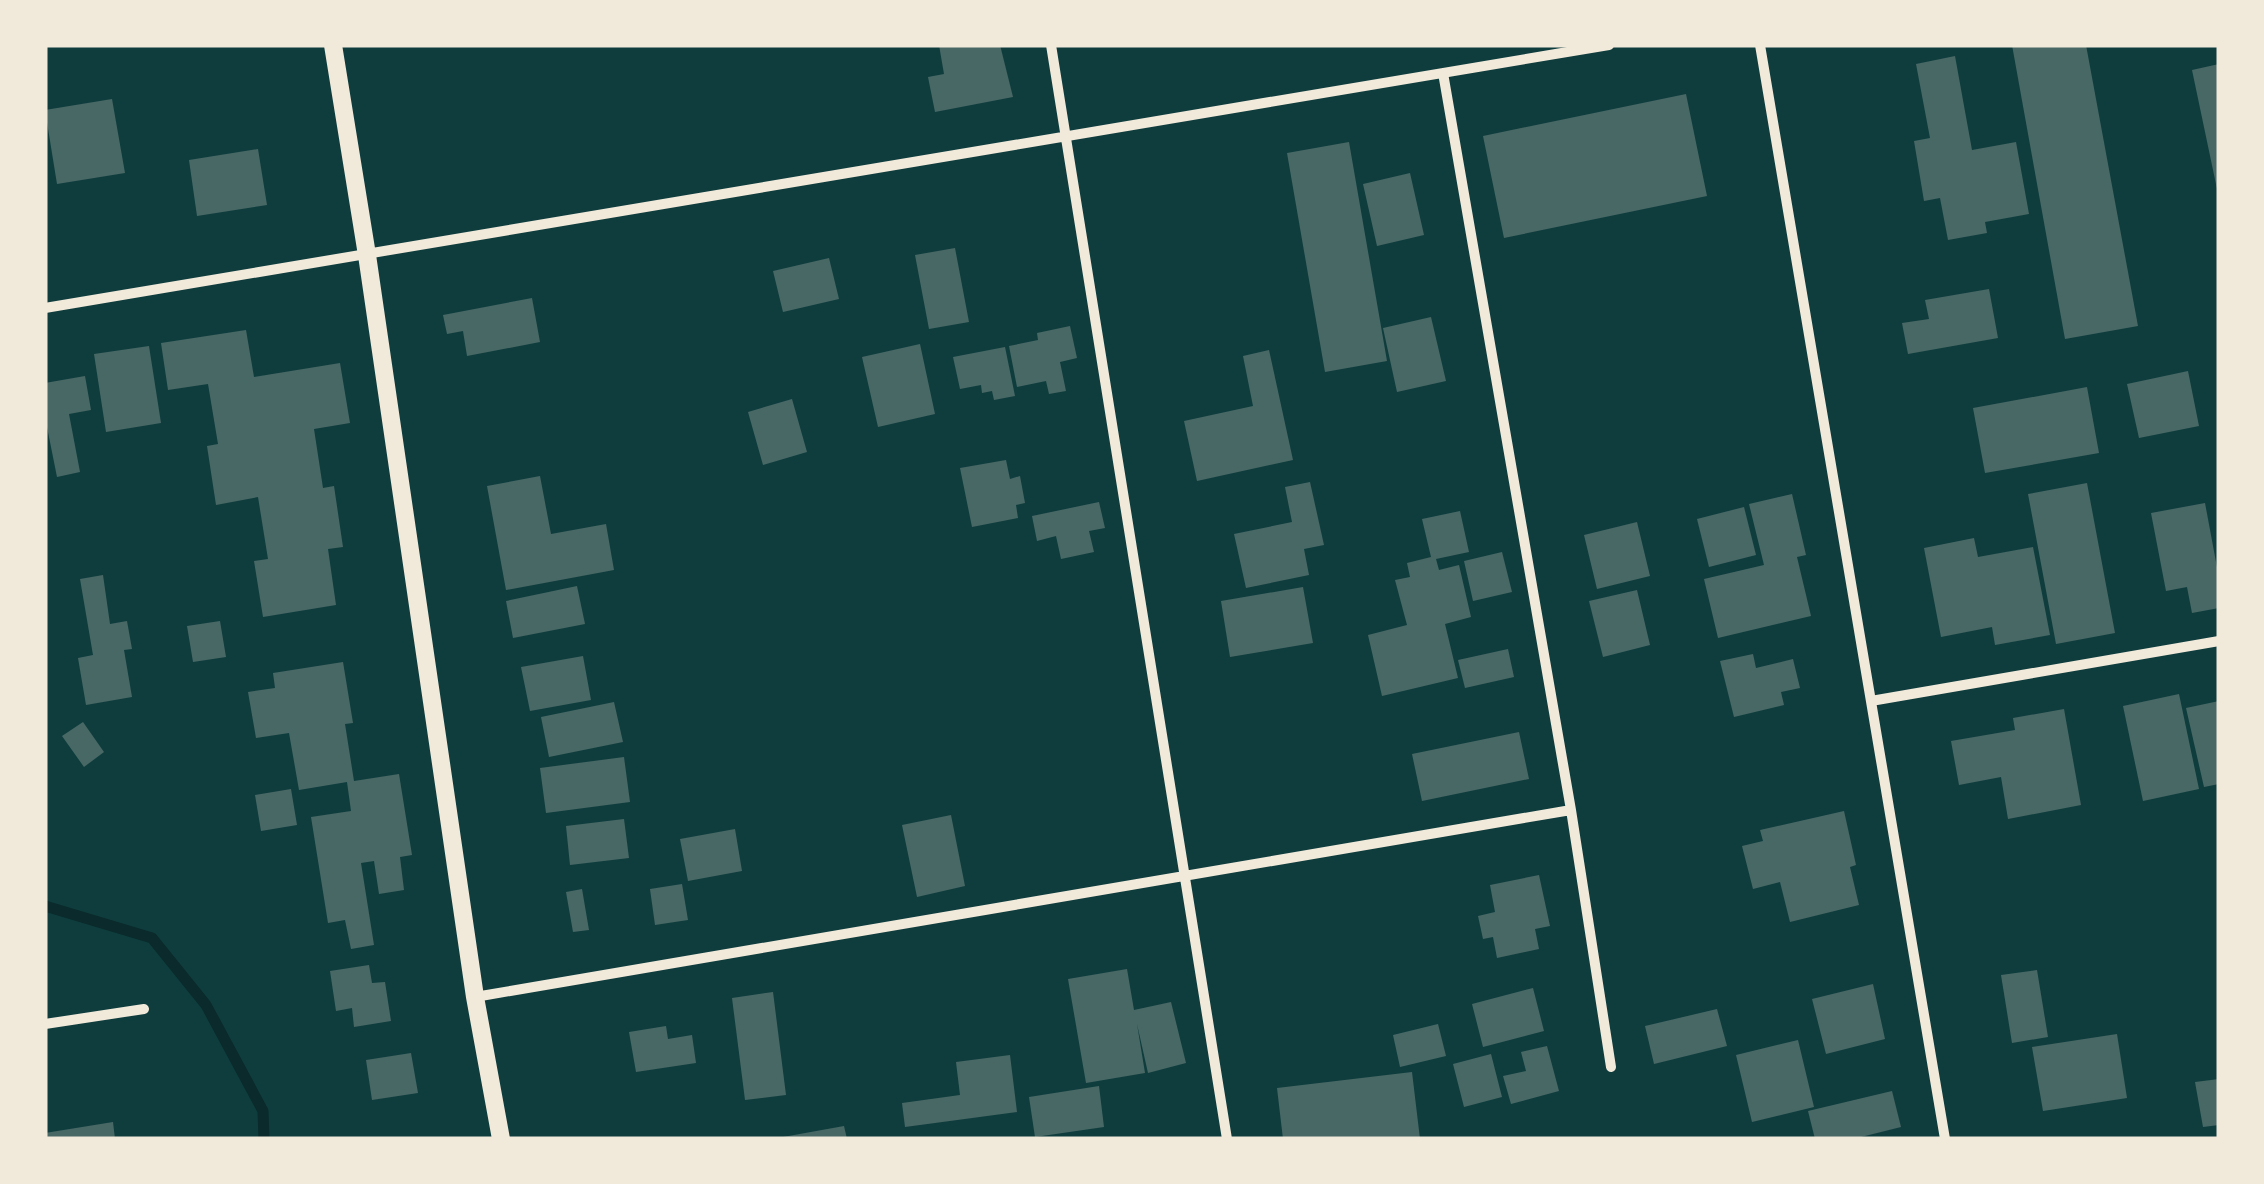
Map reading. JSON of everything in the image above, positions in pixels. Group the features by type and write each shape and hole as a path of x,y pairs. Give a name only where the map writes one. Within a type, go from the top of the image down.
{"street":[{"path":"334,45 475,997 501,1139"},
{"path":"1051,45 1226,1139"},
{"path":"45,308 1609,45"},
{"path":"1760,45 1945,1139"},
{"path":"1442,73 1571,810 1610,1067"},
{"path":"1871,701 2219,641"},
{"path":"475,997 1571,810"},
{"path":"45,1024 144,1008"}],"building":[{"path":"939,45 1000,45 1013,97 935,112 928,77 944,74"},
{"path":"2012,45 2086,45 2138,326 2065,339"},
{"path":"1955,56 1972,150 2016,142 2029,214 1985,222 1987,233 1948,240 1940,198 1924,201 1914,141 1930,138 1916,64"},
{"path":"2219,64 2219,189 2217,189 2192,70"},
{"path":"1686,94 1707,196 1504,238 1483,136"},
{"path":"112,99 125,173 57,184 45,110"},
{"path":"1349,142 1387,361 1325,372 1287,153"},
{"path":"258,149 267,205 197,216 189,160"},
{"path":"1410,173 1424,235 1377,246 1363,184"},
{"path":"955,248 969,322 929,329 915,255"},
{"path":"829,258 839,299 783,312 773,271"},
{"path":"1989,289 1998,338 1908,354 1902,323 1929,319 1925,300"},
{"path":"532,298 540,342 467,356 463,331 447,334 443,315"},
{"path":"1431,317 1446,381 1397,392 1383,328"},
{"path":"1070,326 1077,358 1060,362 1066,391 1049,394 1046,381 1017,387 1009,346 1038,340 1037,333"},
{"path":"246,330 254,377 340,363 350,423 314,429 323,488 334,486 343,547 328,549 336,605 263,617 254,561 268,559 258,497 216,505 207,446 218,444 208,384 168,390 161,343"},
{"path":"920,344 935,414 878,427 862,357"},
{"path":"149,346 161,423 106,432 94,354"},
{"path":"1005,347 1015,396 994,400 992,391 982,393 981,385 960,389 953,357"},
{"path":"1269,350 1293,460 1197,481 1184,421 1253,406 1243,356"},
{"path":"2188,371 2199,426 2139,438 2127,384"},
{"path":"85,376 91,410 69,414 80,472 57,477 45,417 45,383"},
{"path":"2087,387 2099,453 1985,473 1973,408"},
{"path":"792,399 807,452 763,465 748,412"},
{"path":"1006,460 1010,479 1020,476 1025,503 1016,505 1018,518 972,527 960,468"},
{"path":"540,476 551,534 606,524 614,570 506,590 487,486"},
{"path":"1310,482 1324,545 1304,549 1309,575 1246,588 1234,534 1292,522 1285,487"},
{"path":"2087,483 2115,633 2056,644 2028,494"},
{"path":"1792,494 1806,555 1797,557 1811,616 1718,638 1704,579 1764,565 1749,504"},
{"path":"1099,502 1105,528 1089,531 1094,552 1061,559 1056,536 1037,541 1032,516"},
{"path":"2205,503 2219,578 2219,608 2192,613 2187,587 2166,591 2151,513"},
{"path":"1744,507 1756,555 1709,567 1697,519"},
{"path":"1460,511 1469,552 1436,559 1439,570 1459,565 1471,617 1445,624 1458,678 1382,696 1368,635 1407,625 1395,580 1410,577 1407,563 1431,557 1422,519"},
{"path":"1637,522 1650,576 1597,589 1584,535"},
{"path":"1974,538 1978,557 2033,547 2050,635 1995,645 1992,627 1941,637 1924,548"},
{"path":"1502,552 1512,592 1473,601 1464,561"},
{"path":"103,575 110,624 127,621 132,649 124,650 132,697 86,705 78,658 93,655 80,579"},
{"path":"577,586 585,624 513,638 506,601"},
{"path":"1303,587 1313,643 1230,657 1221,601"},
{"path":"1637,590 1650,645 1603,657 1589,601"},
{"path":"220,621 226,657 193,662 187,626"},
{"path":"1508,649 1514,677 1465,688 1458,660"},
{"path":"1753,654 1756,668 1793,659 1800,688 1781,692 1784,705 1734,717 1720,661"},
{"path":"583,656 591,700 530,711 521,667"},
{"path":"343,662 353,723 345,724 354,781 399,774 412,855 400,857 404,890 379,894 374,861 361,863 374,945 351,949 345,920 328,923 311,817 351,811 347,782 299,790 289,733 256,738 248,692 275,688 273,673"},
{"path":"2179,694 2199,789 2143,801 2123,706"},
{"path":"2219,701 2219,784 2204,787 2186,708"},
{"path":"614,702 623,742 549,757 541,717"},
{"path":"2064,709 2081,805 2008,819 2001,777 1959,785 1951,741 2015,730 2013,718"},
{"path":"83,722 104,752 84,767 62,736"},
{"path":"1519,732 1529,779 1422,801 1412,754"},
{"path":"624,757 630,802 546,813 540,768"},
{"path":"291,789 297,825 261,831 255,795"},
{"path":"1844,811 1856,865 1850,867 1859,905 1790,922 1780,882 1753,889 1742,846 1763,841 1760,830"},
{"path":"951,815 965,886 917,897 902,825"},
{"path":"624,819 629,858 570,865 566,826"},
{"path":"735,829 742,871 688,881 680,839"},
{"path":"1539,875 1550,926 1535,929 1539,949 1497,958 1493,937 1483,939 1478,916 1495,912 1490,885"},
{"path":"682,884 688,920 655,925 650,889"},
{"path":"582,889 589,930 573,932 566,892"},
{"path":"369,965 372,983 385,982 391,1021 354,1027 352,1008 336,1011 330,971"},
{"path":"1127,969 1134,1010 1171,1002 1186,1063 1148,1073 1137,1024 1145,1073 1086,1083 1068,979"},
{"path":"2037,970 2048,1037 2012,1043 2001,975"},
{"path":"1873,984 1885,1039 1826,1054 1812,999"},
{"path":"1533,988 1544,1031 1483,1047 1472,1004"},
{"path":"773,992 786,1095 745,1100 732,998"},
{"path":"1717,1009 1727,1046 1654,1064 1645,1026"},
{"path":"1438,1024 1446,1056 1400,1067 1393,1035"},
{"path":"666,1026 668,1039 692,1035 696,1063 636,1072 629,1032"},
{"path":"2117,1034 2127,1098 2043,1111 2032,1047"},
{"path":"1798,1040 1814,1107 1752,1122 1736,1055"},
{"path":"1547,1046 1559,1091 1511,1104 1503,1076 1526,1071 1521,1052"},
{"path":"411,1053 418,1093 372,1100 366,1060"},
{"path":"1491,1054 1502,1097 1464,1107 1453,1064"},
{"path":"1010,1055 1017,1112 905,1127 902,1103 960,1095 956,1062"},
{"path":"1412,1072 1420,1139 1283,1139 1277,1088"},
{"path":"2219,1079 2219,1125 2203,1127 2195,1082"},
{"path":"1099,1086 1104,1127 1035,1137 1029,1097"},
{"path":"1892,1091 1901,1127 1862,1139 1815,1139 1808,1111"},
{"path":"113,1122 115,1139 45,1139 45,1133"},
{"path":"844,1126 847,1139 783,1139 783,1137"}],"waterway":[{"path":"45,906 152,938 206,1005 263,1111 264,1139"}]}
